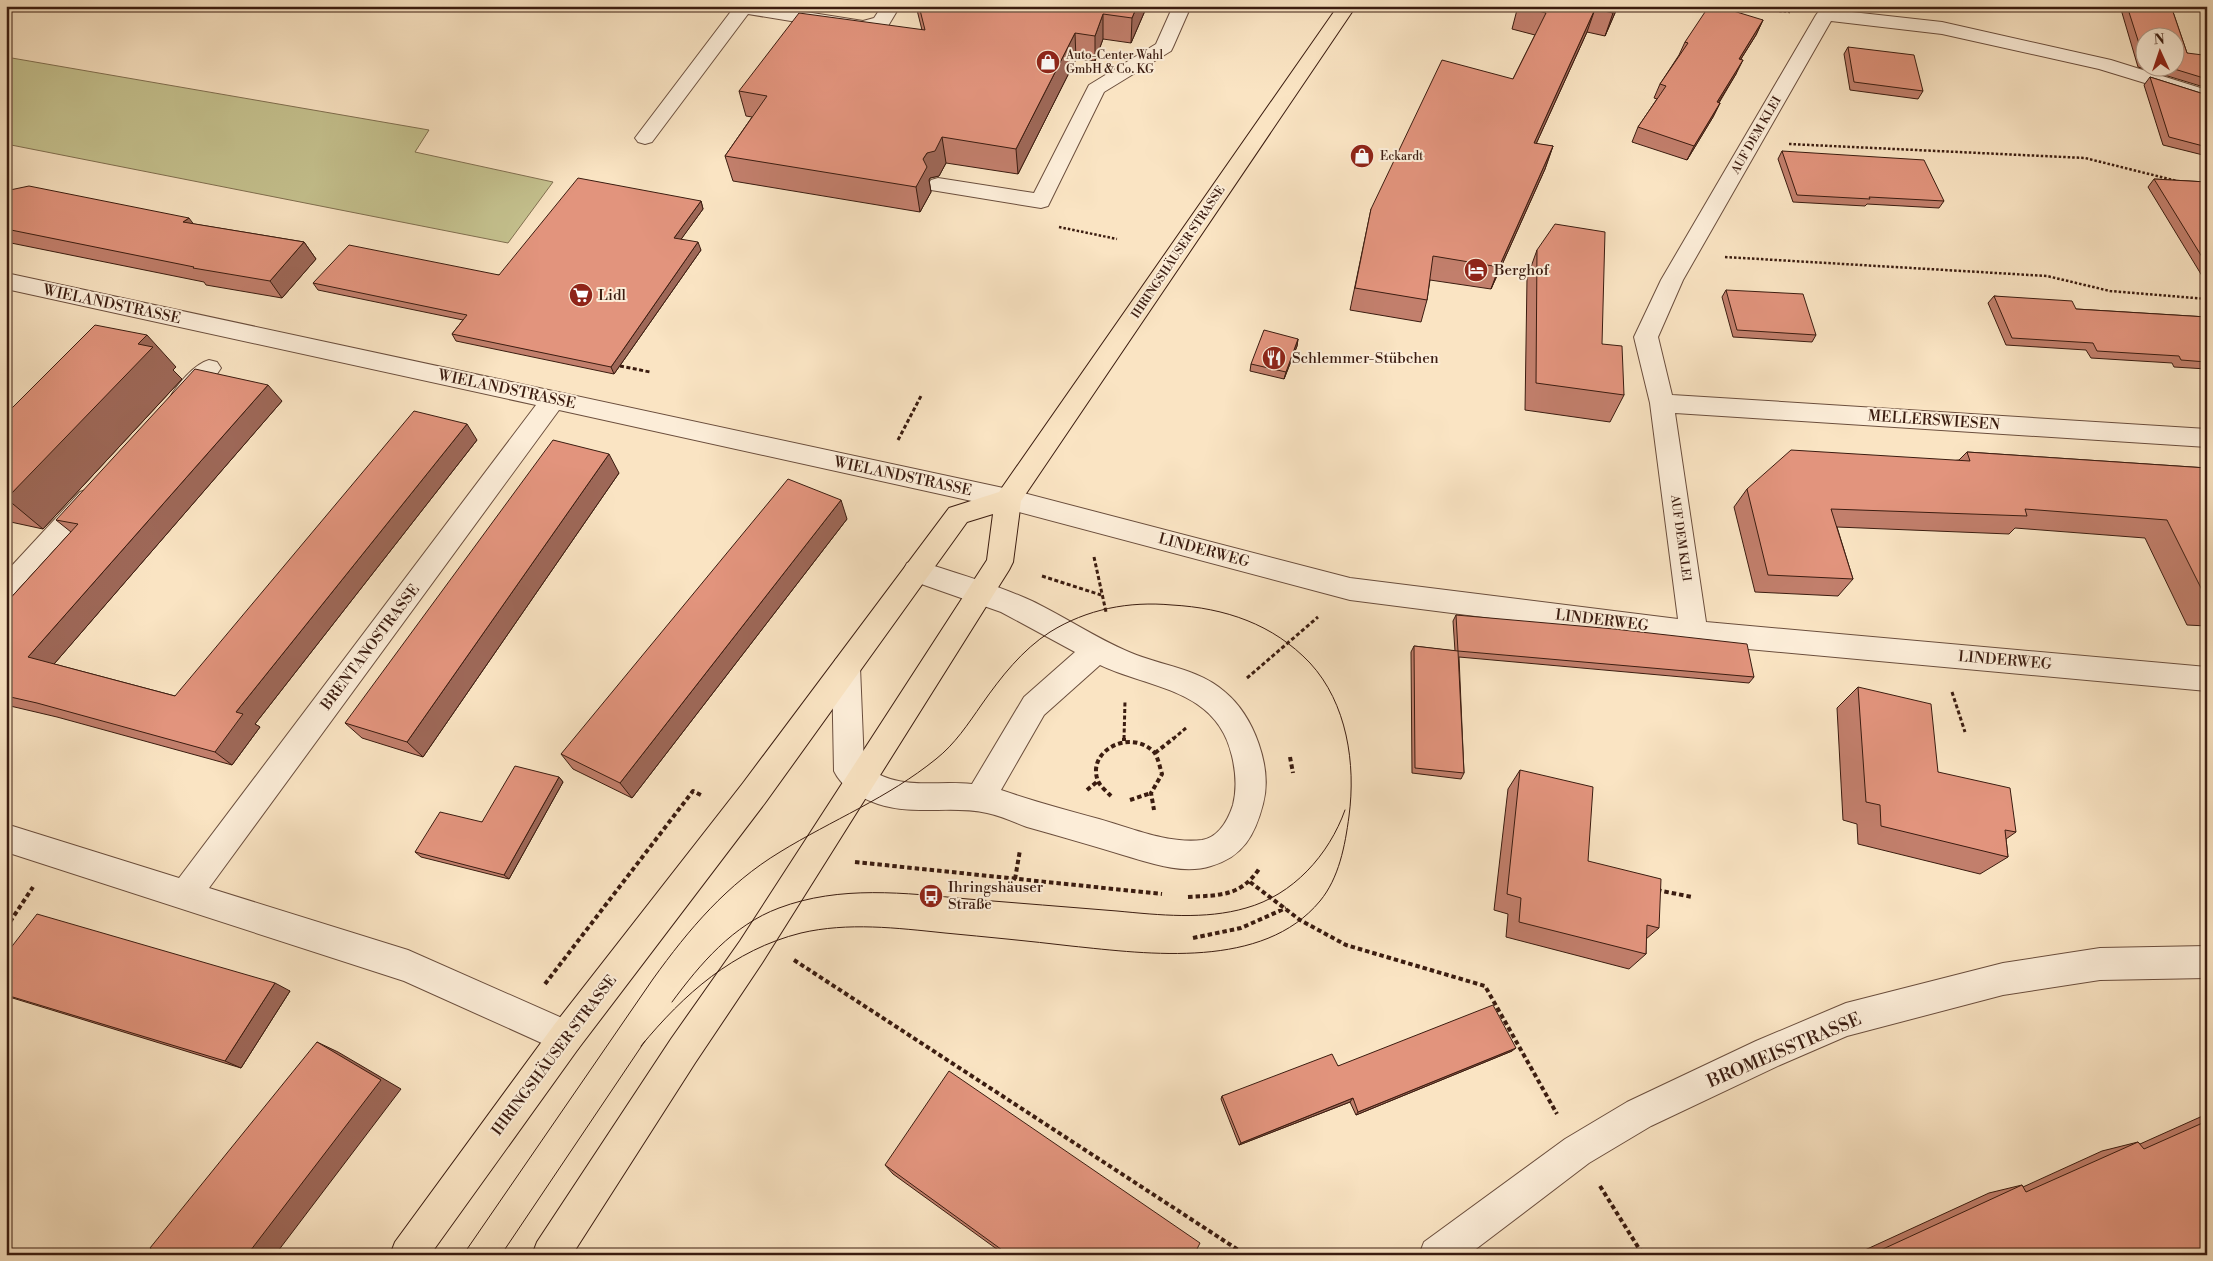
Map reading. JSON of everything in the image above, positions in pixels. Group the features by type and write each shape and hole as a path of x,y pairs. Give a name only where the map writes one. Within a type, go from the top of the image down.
{"main road":[{"name":"IHRINGSHÄUSER STRASSE","path":"550,1255 750,952 1000,562 1008,499 1347,6"},
{"name":"IHRINGSHÄUSER STRASSE","path":"408,1255 566,1037 739,813 958,516 1008,499"}],"street":[{"path":"645,138 745,7 864,27 881,22 891,6"},
{"path":"938,185 1041,201 1096,89 1106,81 1164,47 1182,6"},
{"path":"1826,15 1942,28 2104,64 2207,96"},
{"name":"AUF DEM KLEI","path":"1694,632 1662,402 1646,337 1672,280 1826,15"},
{"name":"WIELANDSTRASSE","path":"6,281 1008,499"},
{"path":"163,418 209,368"},
{"name":"BRENTANOSTRASSE","path":"184,895 554,399"},
{"name":"MELLERSWIESEN","path":"1662,402 2207,438"},
{"path":"6,590 104,483"},
{"name":"LINDERWEG","path":"1008,499 1350,589 1694,632 2207,679"},
{"path":"846,667 849,771 859,781 888,794 905,798 980,798 1162,851 1201,854 1226,846 1240,828 1249,805 1251,778 1248,756 1240,734 1217,702 1192,686 1125,663 1097,650 1023,610 979,592 916,571"},
{"path":"980,798 1034,706 1097,650"},
{"path":"6,838 408,966 566,1037"},
{"name":"BROMEISSTRASSE","path":"1437,1255 1577,1151 1638,1114 1685,1091 1846,1020 2003,979 2100,964 2207,962"}],"path":[{"path":"1730,6 1826,15"},
{"path":"1751,143 2085,158 2179,181"},
{"path":"1053,225 1117,239"},
{"path":"1687,254 2047,276 2110,291 2207,299"},
{"path":"620,366 650,372"},
{"path":"881,471 921,396"},
{"path":"1087,519 1101,595 1108,618"},
{"path":"1000,562 1101,595"},
{"path":"1244,680 1350,589"},
{"path":"1118,798 1112,796 1098,781 1097,763 1107,749 1124,741 1142,744 1155,753 1162,774 1151,793 1132,800 1125,799"},
{"path":"520,1016 693,792 739,813"},
{"path":"815,848 843,861 1168,894"},
{"path":"6,928 55,854"},
{"path":"1185,896 1225,895 1250,882 1300,920 1346,944 1485,986 1577,1151 1643,1255"},
{"path":"1656,889 1692,897"},
{"path":"1193,938 1242,930 1264,921 1286,908"},
{"path":"750,952 794,960 1246,1255"}],"shaded area":[{"path":"6,57 429,130 415,152 553,182 508,243 6,144"}],"building":[{"path":"919,6 1137,6 1132,18 1103,14 1095,36 1075,33 1016,149 942,137 935,151 927,153 923,159 927,167 916,187 725,156 767,96 739,91 799,13 925,30"},
{"path":"1518,6 1616,6 1613,13 1595,9 1534,143 1553,146 1499,267 1433,256 1427,300 1355,288 1371,209 1442,60 1513,79 1546,13"},
{"path":"1709,6 1717,6 1763,20 1739,59 1743,60 1717,102 1720,103 1694,146 1638,127 1666,86 1660,84 1688,43 1685,42"},
{"path":"2127,6 2171,6 2178,28 2136,28 2136,34"},
{"path":"1848,47 1914,55 1923,91 1854,82"},
{"path":"2186,50 2187,53 2203,55 2207,64 2207,79 2186,73"},
{"path":"2150,78 2207,95 2207,147 2169,137"},
{"path":"1782,151 1924,160 1944,201 1797,195"},
{"name":"Lidl","path":"578,178 701,201 674,238 698,242 611,367 452,334 467,315 313,283 349,245 499,275"},
{"path":"2154,179 2207,182 2207,265"},
{"path":"29,186 189,218 183,222 304,242 270,281 193,268 6,229 6,189 10,190"},
{"path":"1555,224 1605,232 1602,344 1622,346 1624,395 1536,383 1537,250"},
{"path":"1726,290 1803,294 1816,335 1737,330"},
{"path":"1994,296 2072,301 2076,309 2207,317 2207,362 2181,360 2179,356 2097,351 2093,343 2012,338"},
{"path":"95,325 147,335 138,344 153,347 6,499 6,414"},
{"name":"Schlemmer-Stübchen","path":"1264,330 1298,339 1286,372 1251,364"},
{"path":"195,369 268,385 28,657 175,696 414,411 467,424 236,712 243,714 215,752 6,696 6,603 78,524 56,520"},
{"path":"553,440 609,454 407,742 345,723"},
{"path":"1791,450 1970,461 1967,452 2207,468 2207,600 2167,520 2025,509 2027,516 1831,509 1853,579 1768,575 1747,489"},
{"path":"788,479 841,500 620,783 561,754"},
{"path":"1456,615 1614,629 1747,644 1754,677 1458,651"},
{"path":"1414,646 1458,651 1464,773 1415,768"},
{"path":"1858,687 1931,704 1938,772 2010,788 2016,832 2005,830 2008,857 1881,826 1880,805 1866,802"},
{"path":"515,766 559,777 504,875 415,852 440,812 482,822"},
{"path":"1520,770 1593,787 1588,861 1661,879 1659,928 1647,925 1646,954 1519,922 1521,898 1507,894"},
{"path":"37,914 275,983 225,1061 6,995 6,954"},
{"path":"1493,1005 1516,1048 1358,1112 1353,1098 1241,1143 1222,1096 1332,1054 1338,1066"},
{"path":"317,1042 381,1080 247,1255 159,1255 150,1248"},
{"path":"949,1071 1200,1243 1194,1255 1009,1255 885,1165"},
{"path":"2207,1121 2207,1255 1870,1255 2022,1185 2026,1192 2138,1142 2144,1149"}],"tram line":[{"path":"463,1255 653,979 695,925 710,909 743,878 780,852 899,785 936,759 961,733 1013,665 1030,647 1050,632 1094,612 1140,604 1192,607 1229,614 1264,628 1296,649 1323,679 1333,696 1346,735 1351,776 1349,816 1340,861 1332,882 1320,901 1296,923 1268,938 1237,948 1169,953 1135,952 891,928 855,927 801,933 753,951 712,976 675,1009 644,1042"},
{"path":"672,1002 706,960 732,935 762,915 802,901 825,896 849,893 897,893 1182,916 1214,914 1246,908 1279,894 1307,871 1329,842 1345,810"},
{"path":"501,1255 644,1042"},
{"path":"641,1046 644,1042"}],"place":[{"name":"Auto-Center Wahl GmbH & Co. KG","path":"1048,62"},
{"name":"Eckardt","path":"1362,156"},
{"name":"Berghof","path":"1476,270"},
{"name":"Lidl","path":"581,295"},
{"name":"Schlemmer-Stübchen","path":"1274,358"},
{"name":"Ihringshäuser Straße","path":"931,896"}]}
